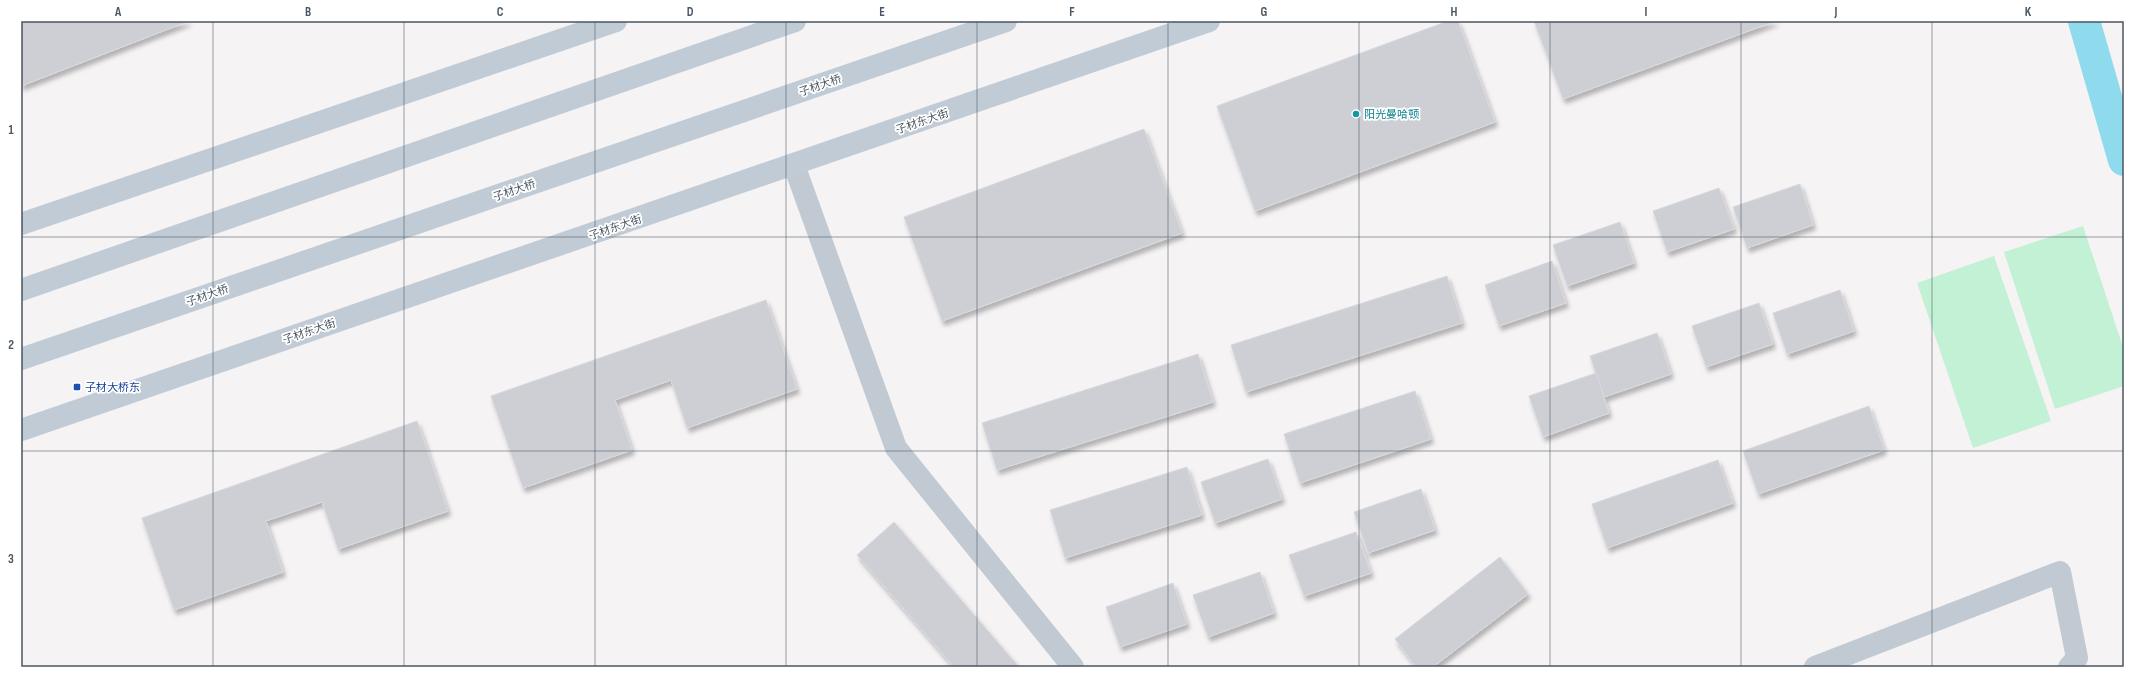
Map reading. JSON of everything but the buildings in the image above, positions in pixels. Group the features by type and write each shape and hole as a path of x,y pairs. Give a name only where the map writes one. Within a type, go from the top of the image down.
{"main road":[{"path":"21,224 616,21"},
{"name":"子材大桥","path":"21,359 1006,21"},
{"name":"子材东大街","path":"21,430 1209,21"},
{"path":"21,290 786,24"}],"street":[{"path":"794,165 896,448 1073,667"},
{"path":"1815,667 2060,572 2077,658 2069,667"}],"green space":[{"path":"2083,226 2124,350 2124,386 2055,409 2004,252"},
{"path":"1994,256 2051,421 1973,448 1917,283"}],"waterway":[{"path":"2084,21 2124,160"}],"place":[{"name":"阳光曼哈顿","path":"1356,114"},
{"name":"子材大桥东","path":"77,387"}]}
